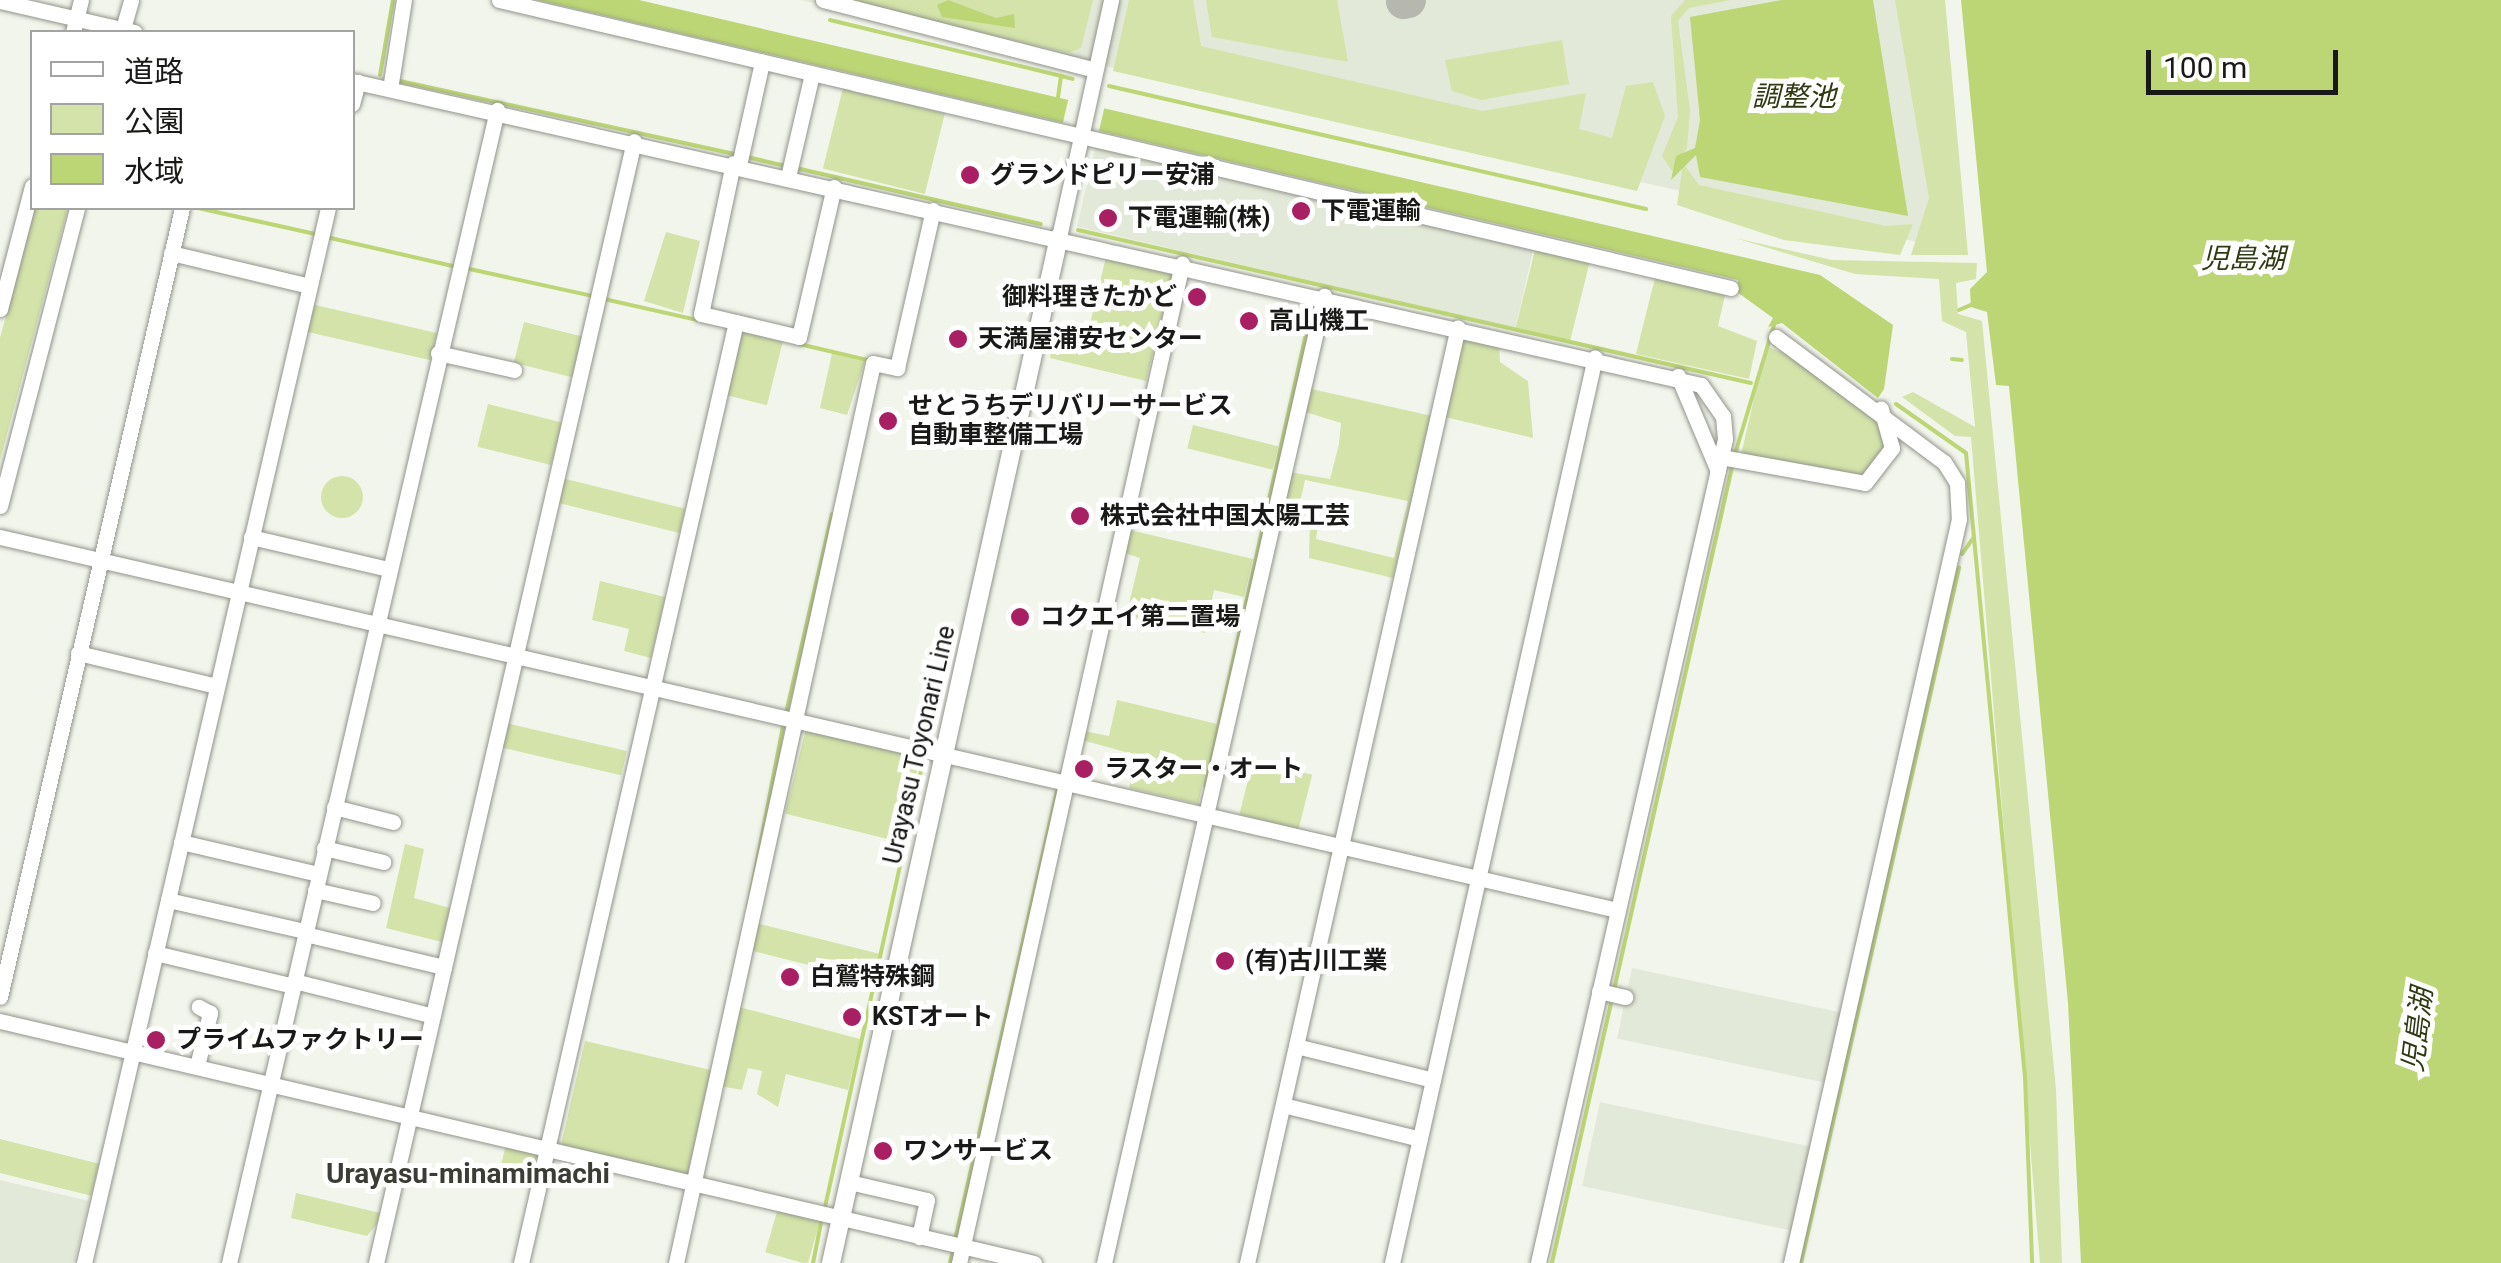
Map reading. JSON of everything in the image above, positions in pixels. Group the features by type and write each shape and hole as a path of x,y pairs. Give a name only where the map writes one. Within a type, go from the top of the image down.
{"main road":[{"name":"Urayasu Toyonari Line","path":"831,1263 1059,238"}],"street":[{"path":"74,26 81,0"},
{"path":"126,30 131,0"},
{"path":"390,89 404,0"},
{"path":"499,0 1731,288"},
{"path":"823,0 1096,70"},
{"path":"1059,238 1111,0"},
{"path":"1,1 74,26 109,30"},
{"path":"762,62 701,314 799,337 834,187"},
{"path":"790,170 812,74"},
{"path":"355,82 634,142 790,170 834,187 933,210 1678,376 1715,400 1726,461 1617,910 1612,994 1538,1263"},
{"path":"229,1263 302,931 376,624 385,568 497,110"},
{"path":"376,1263 441,966 634,142"},
{"path":"0,310 30,194"},
{"path":"0,506 76,210"},
{"path":"0,997 182,210"},
{"path":"84,1263 214,686 328,210"},
{"path":"676,1263 873,362 897,368 933,210"},
{"path":"171,253 309,286"},
{"path":"961,1255 1182,264"},
{"path":"1104,1263 1324,296"},
{"path":"522,1263 736,322"},
{"path":"1247,1263 1458,327"},
{"path":"1776,337 1881,409 1953,470 1957,541 1791,1263"},
{"path":"438,353 514,370"},
{"path":"1392,1263 1595,357"},
{"path":"1678,376 1726,461"},
{"path":"1726,461 1865,483 1892,448 1881,409"},
{"path":"0,537 1617,910"},
{"path":"251,538 385,568"},
{"path":"78,653 214,686"},
{"path":"334,806 393,822"},
{"path":"181,842 315,877 373,904"},
{"path":"324,848 384,862"},
{"path":"168,900 441,966"},
{"path":"155,953 430,1015"},
{"path":"197,1066 210,1012 199,1008"},
{"path":"0,1021 919,1236 961,1255 1034,1263"},
{"path":"1296,1046 1433,1080"},
{"path":"1283,1105 1420,1139"},
{"path":"849,1182 927,1200 919,1236"}],"shaded area":[{"path":"800,0 1941,0 1963,252"},
{"path":"1096,144 1534,245 1515,328 1077,227"},
{"path":"1632,968 1843,1013 1828,1083 1617,1038"},
{"path":"1600,1102 1813,1147 1795,1231 1582,1186"},
{"path":"0,1180 89,1201 74,1263 0,1263"}],"green space":[{"path":"842,0 1093,0 1081,48 1068,53"},
{"path":"1129,0 1193,0 1201,46 1482,111 1586,93 1579,129 1612,138 1626,86 1653,82 1665,116 1637,191 1113,71"},
{"path":"1206,0 1337,0 1348,62 1212,37"},
{"path":"1685,0 1731,0 1689,8 1678,21 1690,110 1687,148 1672,171 1662,156 1678,117 1671,16"},
{"path":"1895,0 1945,0 1968,255 1911,255 1929,198"},
{"path":"1562,40 1569,84 1481,100 1452,91 1445,60"},
{"path":"843,88 945,113 925,194 823,169"},
{"path":"1683,163 1699,185 1886,226 1913,224 1900,255 1784,240 1677,205"},
{"path":"34,210 67,210 0,460 0,338"},
{"path":"666,232 700,241 683,313 644,301"},
{"path":"1735,238 1832,260 1977,263 1976,279 1956,283 1958,314 1982,321 2056,1089 2062,1263 2040,1263 1971,437 1955,436 1902,397 1913,392 1975,427 1966,332 1942,321 1939,279 1855,274"},
{"path":"1536,246 1590,260 1570,341 1516,328"},
{"path":"1107,253 1174,269 1146,381 1050,358 1057,325 1088,332"},
{"path":"1656,274 1726,291 1718,326 1757,341 1749,379 1636,354"},
{"path":"311,304 437,333 430,360 305,331"},
{"path":"524,322 582,337 572,377 514,363"},
{"path":"738,331 783,342 767,405 722,394"},
{"path":"1461,339 1499,344 1500,362 1528,381 1533,438 1445,417"},
{"path":"1766,346 1808,363 1871,411 1888,442 1864,477 1741,455"},
{"path":"832,353 865,361 847,415 820,408"},
{"path":"1307,388 1432,416 1393,578 1309,558 1310,518 1281,508 1289,472 1330,479 1339,444 1341,423 1302,411","holes":["1305,480 1408,501 1394,558 1316,539 1319,519 1298,511"]},
{"path":"488,404 562,422 551,465 477,447"},
{"path":"1193,425 1278,446 1273,470 1187,448"},
{"path":"342,476 357,482 363,497 357,512 342,518 327,512 321,497 327,482"},
{"path":"562,478 685,509 679,533 556,502"},
{"path":"1130,530 1253,559 1244,597 1214,590 1205,633 1126,616 1140,558 1124,553"},
{"path":"600,581 665,597 651,658 624,651 629,629 592,620"},
{"path":"1117,700 1217,724 1198,804 1129,788 1136,755 1082,740 1084,731 1109,736"},
{"path":"506,723 627,751 621,775 500,747"},
{"path":"806,729 920,758 899,842 785,813"},
{"path":"1253,760 1312,775 1299,829 1239,814"},
{"path":"405,844 424,849 414,898 450,908 442,942 386,928"},
{"path":"756,923 879,954 872,981 749,950"},
{"path":"739,1007 860,1039 848,1090 786,1074 778,1107 757,1094 762,1071 748,1068 742,1090 720,1086"},
{"path":"585,1041 712,1070 687,1175 561,1146"},
{"path":"0,1139 99,1164 91,1196 0,1173"},
{"path":"506,1145 538,1153 532,1178 500,1170"},
{"path":"296,1193 380,1213 367,1236 291,1218"},
{"path":"778,1208 820,1220 808,1263 765,1252"}],"water":[{"path":"537,0 639,0 1820,275 1893,325 1884,389 1878,398 1782,323 1768,327 1773,318 1737,292 1738,280"},
{"path":"948,0 996,18 1014,14 1015,28 942,17 937,5"},
{"name":"調整池","path":"1782,0 1873,0 1908,216 1700,177 1696,155 1671,180 1676,156 1695,148 1700,120 1690,17"},
{"name":"児島湖","path":"1961,0 2501,0 2501,1263 2081,1263 2068,1003 2009,386 1996,385 1987,312 1971,307 1970,289 1987,272"}],"pier":[{"path":"1070,92 1106,100 1098,134 1062,126"}],"waterway":[{"path":"380,75 393,0"},
{"path":"830,20 1061,76 1058,98"},
{"path":"1061,76 1073,79"},
{"path":"400,81 738,155"},
{"path":"1109,86 1646,209"},
{"path":"747,157 786,166"},
{"path":"796,168 1041,224"},
{"path":"207,210 315,234"},
{"path":"1078,230 1751,383"},
{"path":"326,237 453,266"},
{"path":"465,268 592,296"},
{"path":"604,299 697,320"},
{"path":"1205,786 1313,303"},
{"path":"1959,310 1973,304"},
{"path":"1735,454 1774,325"},
{"path":"799,344 868,360"},
{"path":"1952,359 1962,360"},
{"path":"1896,404 1966,453 2025,1077 2032,1263"},
{"path":"1614,990 1733,463"},
{"path":"787,709 832,514"},
{"path":"1962,554 1974,537"},
{"path":"1801,1263 1959,568"},
{"path":"748,908 783,726"},
{"path":"825,1207 924,758"},
{"path":"955,1240 1057,791"},
{"path":"1552,1263 1612,999"},
{"path":"813,1263 821,1223"},
{"path":"950,1263 953,1251"}],"taxiway":[{"path":"1403,1 1408,0"}],"place":[{"name":"グランドピリー安浦","path":"970,175"},
{"name":"下電運輸","path":"1301,211"},
{"name":"下電運輸(株)","path":"1108,218"},
{"name":"御料理きたかど","path":"1197,297"},
{"name":"高山機工","path":"1249,321"},
{"name":"天満屋浦安センター","path":"958,339"},
{"name":"せとうちデリバリーサービス 自動車整備工場","path":"888,421"},
{"name":"株式会社中国太陽工芸","path":"1080,516"},
{"name":"コクエイ第二置場","path":"1020,617"},
{"name":"ラスター・オート","path":"1084,769"},
{"name":"(有)古川工業","path":"1225,961"},
{"name":"白鷲特殊鋼","path":"790,977"},
{"name":"KSTオート","path":"852,1017"},
{"name":"プライムファクトリー","path":"156,1040"},
{"name":"ワンサービス","path":"883,1151"}],"district":[{"name":"Urayasu-minamimachi","path":"468,1174"}]}
